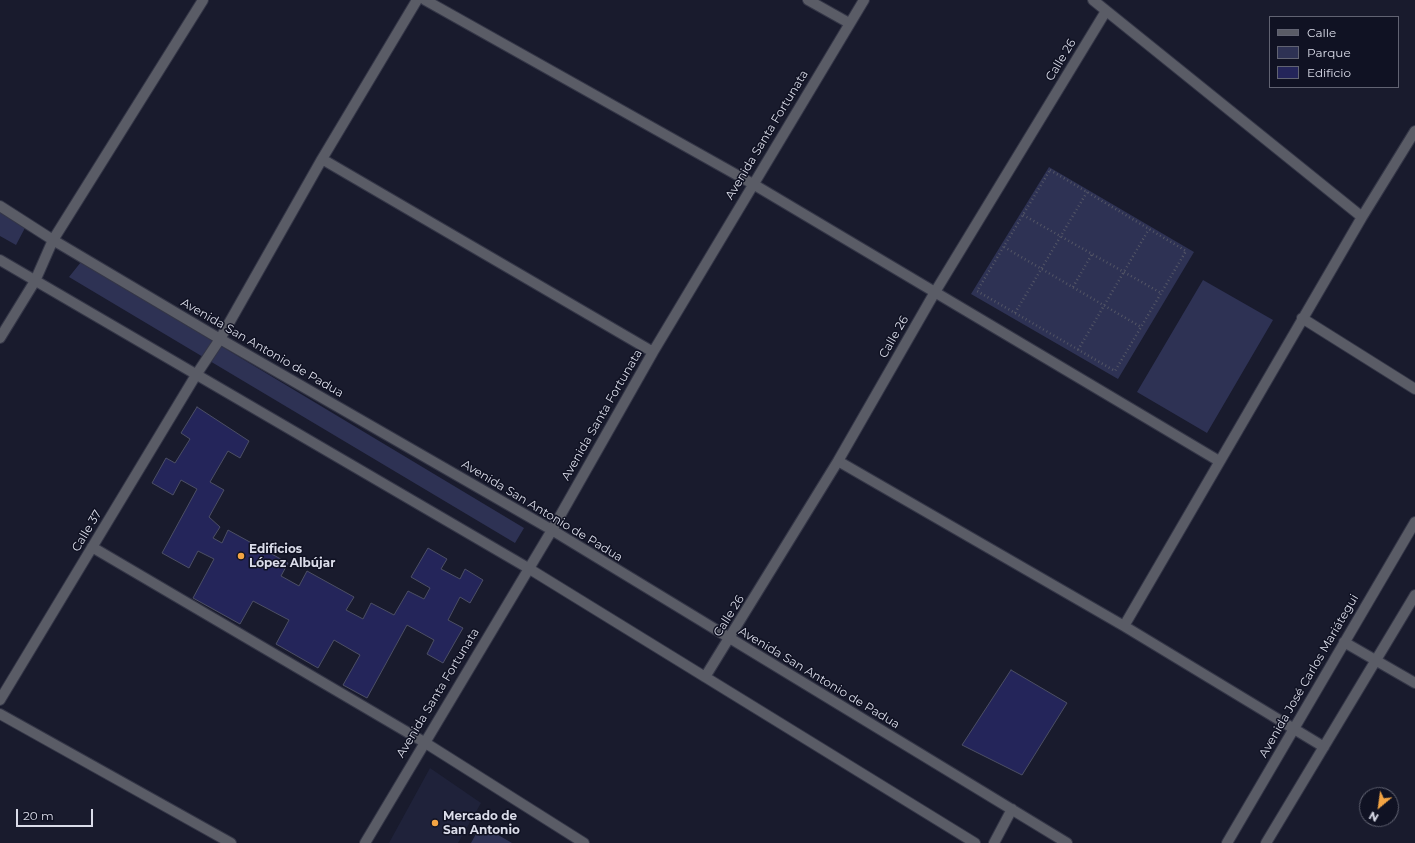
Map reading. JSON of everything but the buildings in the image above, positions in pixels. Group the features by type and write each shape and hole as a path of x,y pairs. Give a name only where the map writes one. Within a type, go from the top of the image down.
{"street":[{"path":"0,338 35,281 53,240 203,0"},
{"name":"Calle 37","path":"0,700 196,375 220,339 322,159 417,0"},
{"path":"425,0 753,184 1219,461"},
{"path":"808,0 849,23"},
{"name":"Avenida Santa Fortunata","path":"365,843 552,530 653,352 864,0"},
{"path":"1093,0 1362,217"},
{"name":"Calle 26","path":"705,677 730,639 838,461 935,292 1106,11"},
{"path":"1124,626 1302,318 1415,131"},
{"path":"322,159 653,352"},
{"name":"Avenida San Antonio de Padua","path":"0,206 53,240 220,339 552,530 1067,843"},
{"path":"0,260 528,568 975,843"},
{"path":"1302,318 1415,389"},
{"path":"838,461 1124,626 1324,747"},
{"name":"Avenida José Carlos Mariátegui","path":"1227,843 1292,729 1415,522"},
{"path":"92,547 424,742 584,843"},
{"path":"1266,843 1415,594"},
{"path":"1344,642 1415,684"},
{"path":"0,714 231,843"},
{"path":"994,843 1012,809"}],"path":[{"path":"1050,170 1186,251 1115,371 977,291 1023,215 1050,170"},
{"path":"1015,313 1087,192"},
{"path":"1023,215 1161,293"},
{"path":"1078,350 1149,229"},
{"path":"1004,247 1141,327"},
{"path":"1073,287 1092,254"}],"shaded area":[{"name":"Mercado de San Antonio","path":"430,768 481,803 458,843 389,843"}],"green space":[{"path":"1049,167 1194,252 1118,379 971,294"},
{"path":"0,212 26,226 16,245 0,236"},
{"path":"81,262 524,528 515,543 69,277"},
{"path":"1203,280 1273,320 1207,433 1137,392"},
{"path":"481,825 512,843 471,843"}],"place":[{"name":"Edificios López Albújar","path":"241,556"},
{"name":"Mercado de San Antonio","path":"435,823"}]}
